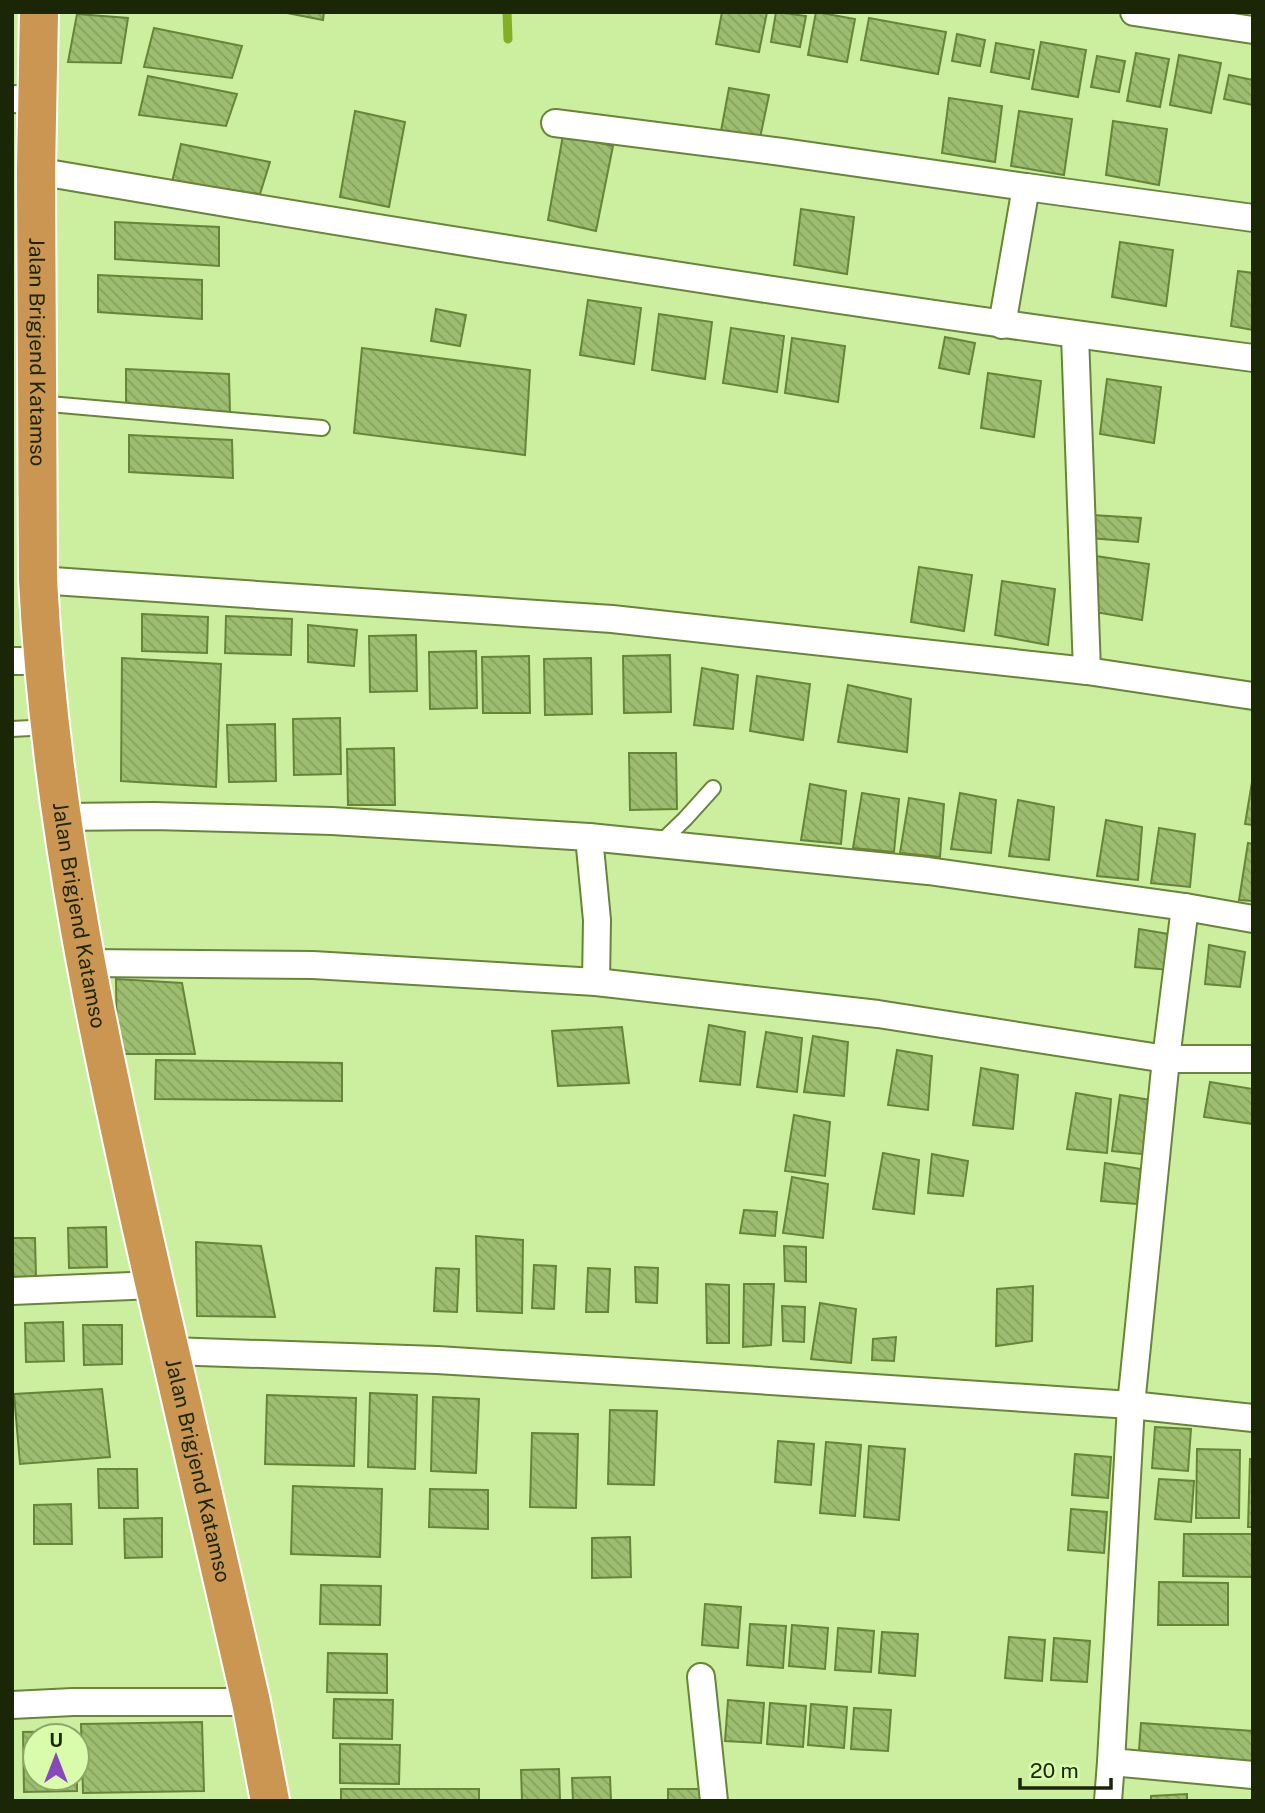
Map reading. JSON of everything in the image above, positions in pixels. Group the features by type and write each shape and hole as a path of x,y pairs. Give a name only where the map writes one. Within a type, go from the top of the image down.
{"highway":[{"name":"Jalan Brigjend Katamso","path":"39,12 25,99 36,171 38,580 27,661 31,728 60,817 111,1097 251,1702 270,1801"}],"street":[{"path":"1134,12 1253,30"},
{"path":"555,123 1253,218"},
{"path":"36,171 379,230 1002,325 1253,358"},
{"path":"1002,325 1026,187"},
{"path":"1075,335 1087,671"},
{"path":"38,580 612,619 1087,671 1253,696"},
{"path":"60,817 318,820 589,837 928,871 1253,919"},
{"path":"589,837 597,920 596,982"},
{"path":"1108,1801 1131,1405 1166,1059 1185,907"},
{"path":"87,963 313,965 596,982 878,1014 1166,1059 1253,1059"},
{"path":"12,1291 155,1286"},
{"path":"170,1351 437,1360 1131,1405 1253,1418"},
{"path":"701,1677 715,1801"},
{"path":"12,1704 251,1702"},
{"path":"1111,1762 1253,1775"}],"lane":[{"path":"37,403 322,428"},
{"path":"658,845 713,788"}],"building":[{"path":"282,12 324,12 323,20"},
{"path":"722,12 767,12 759,52 716,44"},
{"path":"776,12 806,16 800,47 771,42"},
{"path":"816,12 855,19 847,62 808,55"},
{"path":"77,14 128,18 121,63 68,62"},
{"path":"869,18 946,32 938,74 861,60"},
{"path":"154,28 242,46 232,78 144,67"},
{"path":"957,34 985,40 980,66 952,61"},
{"path":"1041,42 1086,50 1078,97 1032,89"},
{"path":"996,43 1034,50 1029,79 991,72"},
{"path":"1136,53 1169,59 1160,107 1127,101"},
{"path":"1179,55 1221,63 1211,113 1170,105"},
{"path":"1097,56 1125,61 1119,92 1091,87"},
{"path":"1229,75 1253,80 1253,105 1224,99"},
{"path":"148,76 237,94 226,126 139,115"},
{"path":"729,88 769,95 760,138 721,131"},
{"path":"949,98 1002,106 995,162 942,153"},
{"path":"355,111 405,122 389,207 340,197"},
{"path":"1019,111 1072,119 1064,175 1011,166"},
{"path":"1113,121 1167,129 1159,185 1106,175"},
{"path":"563,135 613,146 596,231 548,220"},
{"path":"181,144 270,162 260,194 172,182"},
{"path":"801,209 854,217 847,274 794,265"},
{"path":"115,222 219,227 219,266 115,259"},
{"path":"1120,242 1173,250 1166,306 1112,297"},
{"path":"1238,271 1253,273 1253,330 1231,326"},
{"path":"98,275 202,280 202,319 98,312"},
{"path":"588,300 641,308 634,364 580,355"},
{"path":"436,309 466,315 460,346 431,341"},
{"path":"659,314 712,322 705,379 652,370"},
{"path":"731,328 784,336 777,392 723,383"},
{"path":"945,337 975,343 969,374 939,368"},
{"path":"792,338 845,346 838,402 785,393"},
{"path":"362,348 530,370 525,455 354,433"},
{"path":"126,369 229,374 230,412 126,405"},
{"path":"988,373 1041,381 1034,437 981,428"},
{"path":"1107,379 1161,387 1154,443 1100,434"},
{"path":"129,435 232,440 233,478 129,472"},
{"path":"1092,515 1141,518 1138,542 1090,538"},
{"path":"1096,556 1149,564 1142,620 1089,611"},
{"path":"919,567 972,575 964,631 911,622"},
{"path":"1002,581 1055,589 1048,645 995,635"},
{"path":"142,614 208,617 207,653 142,651"},
{"path":"226,616 292,619 291,655 225,653"},
{"path":"308,625 357,630 354,666 308,662"},
{"path":"416,635 417,691 370,692 369,636"},
{"path":"476,651 477,708 430,709 429,652"},
{"path":"670,655 671,712 624,713 623,656"},
{"path":"529,656 530,713 483,713 482,657"},
{"path":"122,658 221,664 216,787 121,781"},
{"path":"591,658 592,714 545,715 544,659"},
{"path":"702,668 738,675 733,729 694,725"},
{"path":"757,676 810,684 803,740 750,731"},
{"path":"848,685 911,699 907,752 838,742"},
{"path":"340,718 341,774 294,775 293,719"},
{"path":"275,724 276,781 229,782 227,725"},
{"path":"394,748 395,805 348,805 347,749"},
{"path":"629,753 676,753 677,809 630,810"},
{"path":"1253,776 1253,825 1245,824"},
{"path":"810,784 846,791 841,844 801,840"},
{"path":"862,793 899,799 894,852 853,848"},
{"path":"960,793 996,800 991,853 951,849"},
{"path":"909,798 944,804 940,857 900,853"},
{"path":"1018,800 1054,807 1049,860 1009,856"},
{"path":"1106,820 1142,827 1138,880 1097,876"},
{"path":"1159,828 1195,834 1190,887 1151,883"},
{"path":"1248,843 1253,844 1253,901 1239,900"},
{"path":"1139,929 1175,935 1170,970 1135,967"},
{"path":"1209,945 1245,952 1240,987 1205,984"},
{"path":"116,979 182,983 195,1054 117,1054"},
{"path":"709,1025 745,1032 740,1085 700,1081"},
{"path":"622,1027 629,1083 558,1086 552,1031"},
{"path":"766,1032 802,1038 797,1092 757,1087"},
{"path":"813,1036 848,1042 844,1096 804,1092"},
{"path":"897,1050 932,1056 928,1110 888,1105"},
{"path":"156,1060 342,1063 342,1101 155,1099"},
{"path":"981,1068 1018,1075 1013,1129 973,1125"},
{"path":"1210,1082 1253,1089 1253,1124 1204,1117"},
{"path":"1076,1093 1111,1099 1107,1153 1067,1149"},
{"path":"1120,1095 1157,1101 1152,1155 1112,1151"},
{"path":"794,1115 830,1122 825,1176 785,1171"},
{"path":"883,1153 919,1160 914,1214 873,1209"},
{"path":"932,1154 968,1161 963,1196 928,1193"},
{"path":"1105,1163 1141,1169 1137,1204 1101,1201"},
{"path":"792,1177 828,1184 823,1238 783,1233"},
{"path":"744,1210 777,1212 775,1236 740,1233"},
{"path":"106,1227 107,1267 69,1268 68,1228"},
{"path":"476,1236 523,1240 522,1313 477,1311"},
{"path":"12,1238 35,1238 36,1277 12,1277"},
{"path":"196,1242 261,1246 275,1317 197,1316"},
{"path":"784,1246 806,1247 806,1282 785,1281"},
{"path":"534,1265 556,1266 554,1309 532,1308"},
{"path":"635,1267 658,1268 657,1303 636,1302"},
{"path":"436,1268 459,1269 457,1312 434,1311"},
{"path":"588,1268 610,1269 608,1312 586,1312"},
{"path":"706,1284 729,1285 729,1343 707,1343"},
{"path":"744,1284 774,1284 771,1345 743,1347"},
{"path":"1033,1286 1032,1341 996,1346 997,1289"},
{"path":"820,1303 856,1309 851,1363 811,1359"},
{"path":"782,1306 805,1307 804,1342 783,1341"},
{"path":"63,1322 64,1361 26,1362 25,1323"},
{"path":"83,1325 122,1325 122,1364 84,1365"},
{"path":"896,1337 894,1361 872,1360 873,1339"},
{"path":"102,1389 110,1457 20,1464 14,1394"},
{"path":"370,1393 417,1395 415,1469 368,1467"},
{"path":"267,1395 356,1398 354,1466 265,1464"},
{"path":"433,1397 479,1399 476,1473 431,1471"},
{"path":"610,1410 657,1411 654,1485 608,1484"},
{"path":"1155,1427 1191,1429 1188,1471 1152,1468"},
{"path":"532,1433 578,1434 576,1508 530,1507"},
{"path":"778,1441 814,1444 811,1485 775,1482"},
{"path":"826,1442 861,1445 855,1516 820,1513"},
{"path":"869,1446 905,1449 899,1520 864,1517"},
{"path":"1197,1449 1240,1450 1239,1518 1196,1518"},
{"path":"1075,1454 1111,1457 1108,1498 1072,1495"},
{"path":"1250,1459 1253,1459 1253,1527 1248,1527"},
{"path":"98,1469 137,1469 138,1508 99,1508"},
{"path":"1159,1479 1194,1481 1191,1522 1155,1519"},
{"path":"293,1486 382,1489 380,1557 291,1554"},
{"path":"430,1489 488,1490 488,1529 429,1527"},
{"path":"71,1504 72,1544 34,1544 34,1505"},
{"path":"1071,1509 1107,1512 1104,1553 1068,1550"},
{"path":"162,1518 162,1557 125,1558 124,1519"},
{"path":"1184,1534 1253,1534 1252,1577 1183,1576"},
{"path":"630,1537 631,1577 592,1578 592,1538"},
{"path":"1159,1582 1228,1583 1228,1625 1158,1625"},
{"path":"321,1585 381,1586 380,1625 320,1624"},
{"path":"705,1604 741,1607 738,1648 702,1645"},
{"path":"750,1624 786,1626 783,1668 747,1665"},
{"path":"792,1625 828,1628 825,1669 789,1666"},
{"path":"838,1628 874,1631 871,1672 835,1670"},
{"path":"882,1632 918,1634 915,1676 879,1673"},
{"path":"1009,1637 1045,1640 1042,1681 1005,1678"},
{"path":"1054,1638 1090,1641 1087,1682 1051,1680"},
{"path":"328,1653 387,1654 387,1693 327,1692"},
{"path":"334,1699 393,1700 392,1739 333,1738"},
{"path":"728,1700 764,1703 761,1743 725,1741"},
{"path":"770,1703 806,1706 803,1747 767,1744"},
{"path":"811,1704 847,1707 844,1748 808,1745"},
{"path":"854,1708 891,1710 888,1751 851,1749"},
{"path":"202,1722 204,1791 83,1793 91,1792 91,1724"},
{"path":"1141,1723 1253,1731 1253,1772 1138,1763"},
{"path":"340,1744 400,1745 399,1784 340,1783"},
{"path":"559,1769 560,1801 522,1801 521,1770"},
{"path":"610,1777 611,1801 573,1801 572,1778"},
{"path":"341,1789 479,1789 479,1801 341,1801"},
{"path":"668,1789 706,1789 706,1801 668,1801"},
{"path":"1187,1794 1187,1801 1151,1801 1151,1796"}],"waterway":[{"path":"507,12 508,39"}]}
